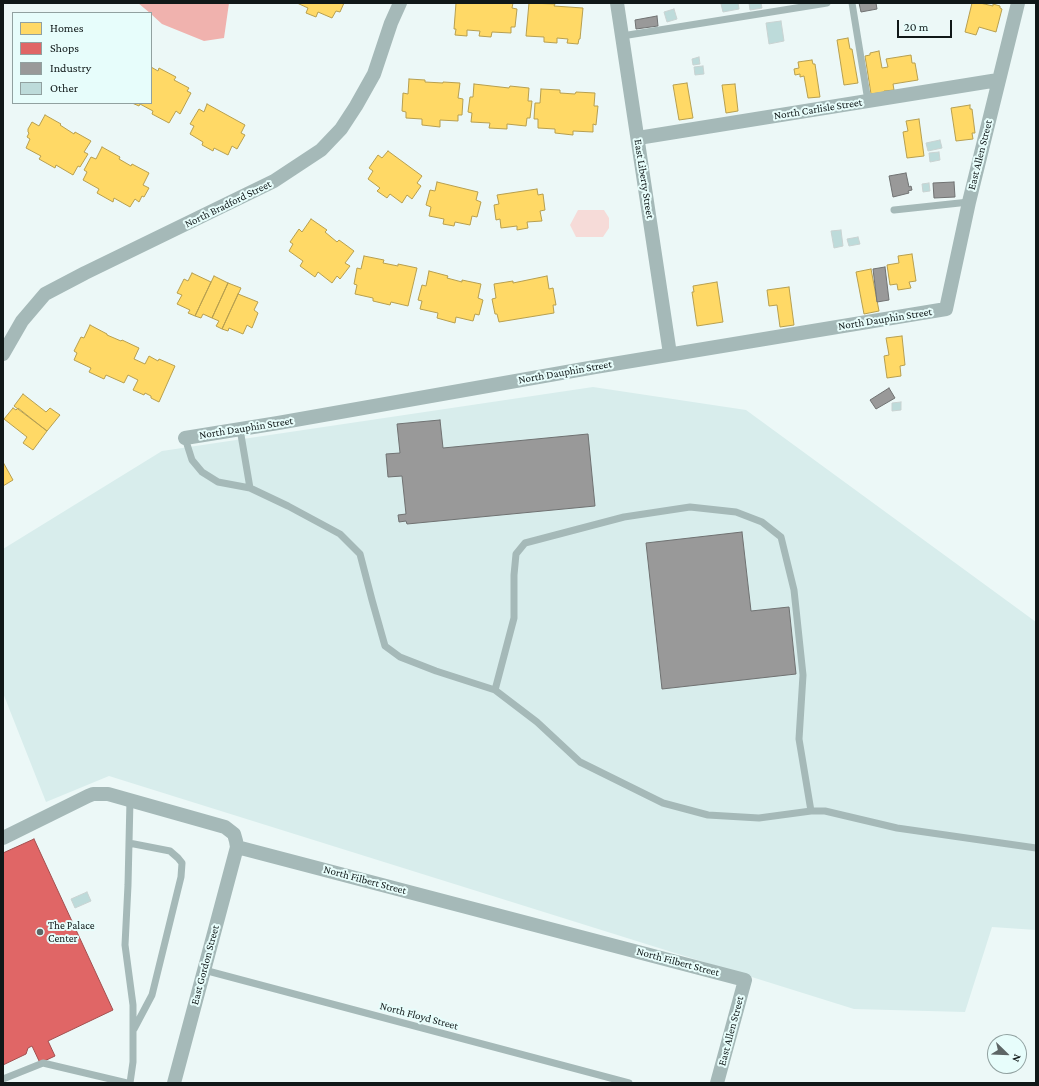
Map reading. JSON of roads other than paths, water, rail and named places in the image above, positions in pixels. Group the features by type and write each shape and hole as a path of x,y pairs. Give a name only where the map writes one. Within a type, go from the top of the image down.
{"street":[{"name":"North Bradford Street","path":"3,354 22,321 45,294 274,181 321,150 341,129 360,100 374,74 391,23 400,3"},
{"name":"East Liberty Street","path":"617,3 670,354"},
{"name":"East Allen Street","path":"946,309 969,202 1018,3"},
{"name":"North Carlisle Street","path":"638,138 998,80"},
{"name":"North Dauphin Street","path":"185,438 670,354 946,309"},
{"path":"3,838 88,796 93,794 108,794 225,827 234,834 237,847"},
{"name":"East Gordon Street","path":"174,1083 237,847"},
{"name":"North Filbert Street","path":"237,847 745,980"},
{"name":"East Allen Street","path":"717,1083 745,980"}],"lane":[{"path":"622,36 827,3"},
{"path":"852,3 868,101"},
{"path":"894,210 969,202"},
{"path":"240,429 250,488"},
{"path":"185,438 192,460 202,472 218,482 250,488 288,506 340,534 360,554 386,646 400,657 436,671 495,690 537,722 580,762 663,804 708,815 759,818 811,811 825,811 897,828 1036,848"},
{"path":"495,690 514,618 514,575 516,554 525,544 624,517 690,506 736,512 762,522 781,538 794,590 803,675 799,739 811,811"},
{"path":"3,1079 43,1063 128,1083 133,1062 133,1005 125,945 130,800"},
{"path":"129,843 170,851 182,863 181,877 152,995 133,1031"},
{"name":"North Floyd Street","path":"204,970 629,1083"}],"place":[{"name":"The Palace Center","path":"40,932"}]}
